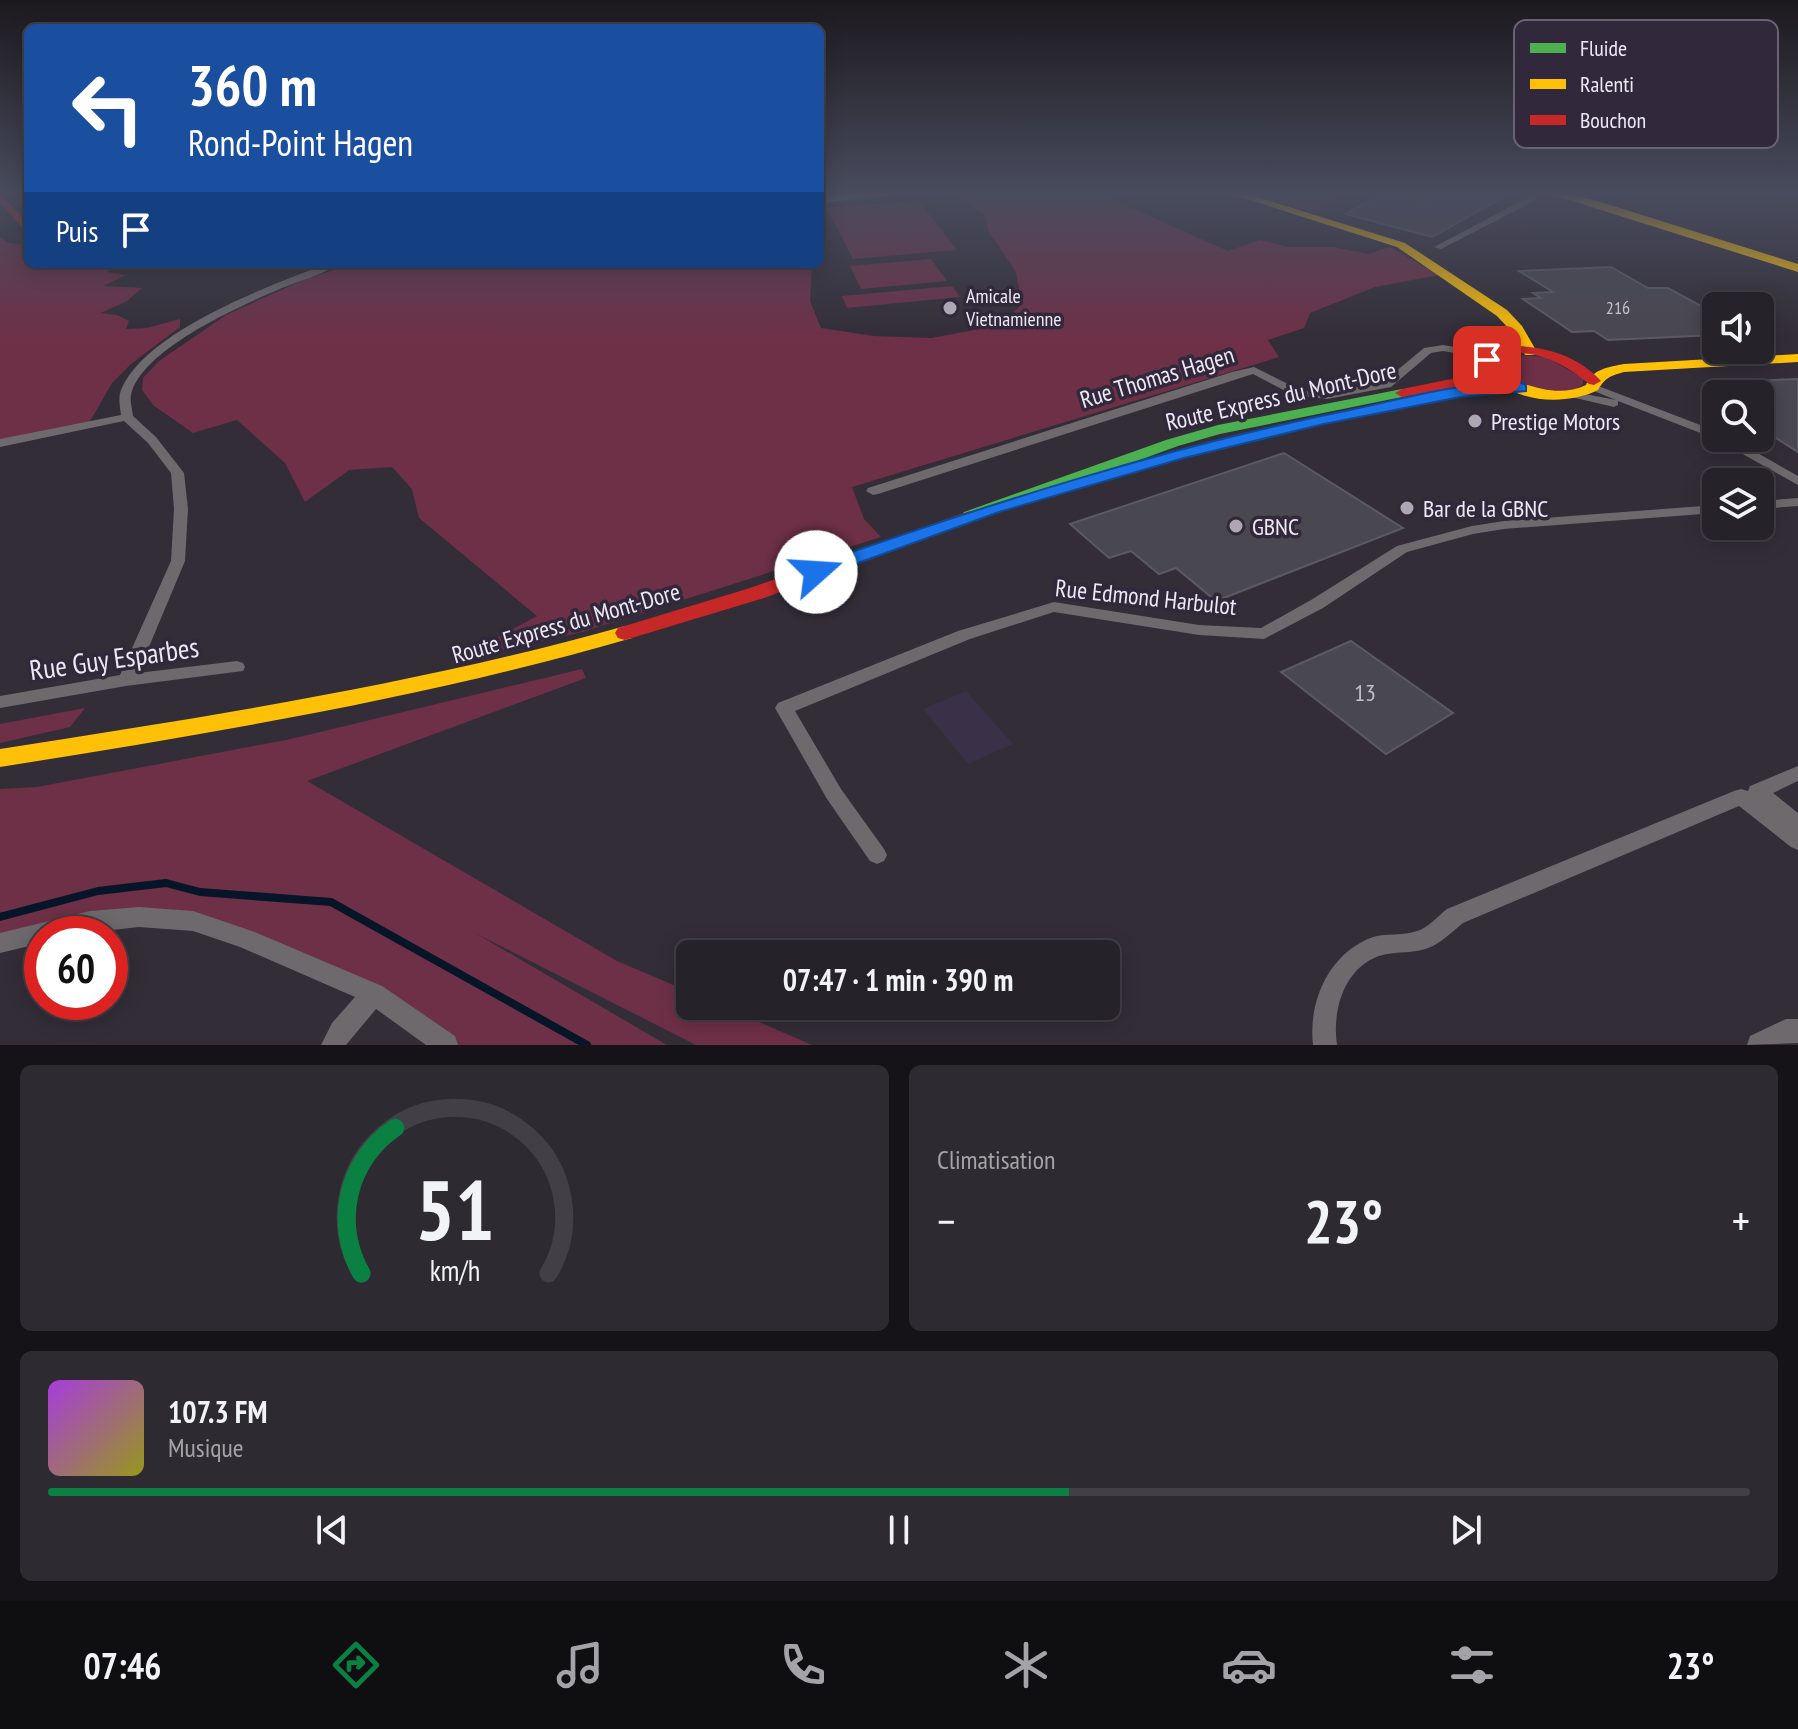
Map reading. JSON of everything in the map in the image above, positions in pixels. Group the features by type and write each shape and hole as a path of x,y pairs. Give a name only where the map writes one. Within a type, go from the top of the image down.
{"main road":[{"path":"1391,242 1401,245 1502,313 1517,329 1530,352"},
{"path":"1719,242 1798,266"},
{"path":"1723,242 1798,266"},
{"path":"1567,361 1798,349"},
{"path":"1594,384 1580,367 1530,352 1504,352 1489,360 1496,376 1520,388 1549,395 1575,395 1594,384 1604,373 1624,368 1798,358"},
{"name":"Route Express du Mont-Dore","path":"0,758 139,733 367,699 574,649 757,593 1172,443 1218,430 1464,380 1476,376 1489,360"},
{"name":"Route Express du Mont-Dore","path":"993,508 1179,454 1324,420 1483,388 1520,388"}],"street":[{"path":"1438,247 1448,242"},
{"path":"126,680 178,561 181,509 177,473 152,440 127,417 126,391 132,380 176,340 226,308 325,268"},
{"name":"Rue Thomas Hagen","path":"873,491 1254,370 1297,393 1327,396 1387,385 1428,350 1443,348 1489,360"},
{"path":"1594,384 1702,430"},
{"path":"1575,395 1657,413"},
{"path":"0,443 127,417"},
{"path":"1747,452 1798,481"},
{"path":"1774,504 1798,502"},
{"name":"Rue Edmond Harbulot","path":"877,855 834,794 784,708 964,635 1054,607 1199,630 1264,634 1402,549 1504,525 1702,510"},
{"name":"Rue Guy Esparbes","path":"0,702 126,680 237,667"},
{"path":"1798,773 1757,791 1798,824"},
{"path":"1325,1045 1323,1036 1327,1006 1338,975 1358,955 1377,946 1424,939 1455,916 1741,797 1798,841"},
{"path":"0,943 90,921 139,917 193,921 244,938 374,994 446,1045"},
{"path":"333,1045 340,1031 374,994"},
{"path":"1759,1045 1786,1031 1798,1031"}],"shaded area":[{"path":"0,242 24,245 24,268 114,268 106,272 126,275 103,286 142,288 127,301 101,313 117,315 129,321 126,329 147,328 180,319 180,327 131,364 112,383 89,423 0,441"},
{"path":"844,242 951,242 957,250 853,259"},
{"path":"996,242 1207,242 1228,251 1255,242 1267,242 1288,247 1334,247 1368,254 1390,247 1439,275 1375,287 1310,313 1304,328 1268,340 1279,357 852,487 864,519 881,537 582,632 450,663 537,616 419,518 412,489 392,467 349,470 305,502 285,463 237,420 193,433 153,405 142,390 143,378 159,361 226,315 308,278 341,268 812,268 810,301 821,328 874,336 931,338 1001,325 1022,304 1016,272"},
{"path":"931,259 947,281 861,289 850,266"},
{"path":"952,286 960,297 847,308 842,296"},
{"path":"1507,354 1546,357 1583,378 1583,384 1574,390 1562,392 1523,386 1493,367 1493,361"},
{"path":"582,669 586,678 307,781 617,961 676,986 676,1020 754,1020 812,1045 696,1045 475,933 667,1045 446,1045 374,994 193,921 128,921 128,916 24,916 24,937 0,943 0,789 37,787 291,739"},
{"path":"966,691 1013,744 968,764 923,709"},
{"path":"85,708 70,727 0,743 0,724"}],"building":[{"path":"1611,267 1648,288 1668,288 1702,306 1702,336 1608,340 1594,331 1572,332 1523,299 1541,298 1533,293 1553,292 1519,271"},
{"path":"1798,379 1798,452 1774,437 1774,380"},
{"name":"GBNC","path":"1284,453 1403,528 1216,601 1176,568 1159,574 1131,551 1109,558 1070,524"},
{"path":"1351,641 1453,713 1386,754 1281,672"}],"waterway":[{"path":"0,917 98,891 166,883 200,892 331,902 587,1045"}],"traffic: fast":[{"path":"970,516 1172,443 1218,430 1402,393"}],"traffic: slow":[{"path":"1391,242 1401,245 1502,313 1517,329 1530,352"},
{"path":"1716,242 1798,268"},
{"path":"1507,383 1539,394 1561,396 1583,392 1593,387 1594,381 1604,373 1624,368 1798,358"},
{"path":"0,758 393,691 548,655 625,633"}],"traffic: jam":[{"path":"1402,393 1462,381 1472,376 1491,357 1517,350 1531,350 1560,359 1594,381"},
{"path":"1459,392 1483,388 1520,388"},
{"path":"625,633 757,593 970,516"}],"place":[{"name":"Amicale Vietnamienne","path":"950,308"},
{"name":"Prestige Motors","path":"1475,421"},
{"name":"Bar de la GBNC","path":"1407,508"},
{"name":"GBNC","path":"1236,526"}],"route":[{"path":"816,572 993,508 1179,454 1460,392 1483,388 1520,388 1496,376 1489,370 1487,360"}]}
